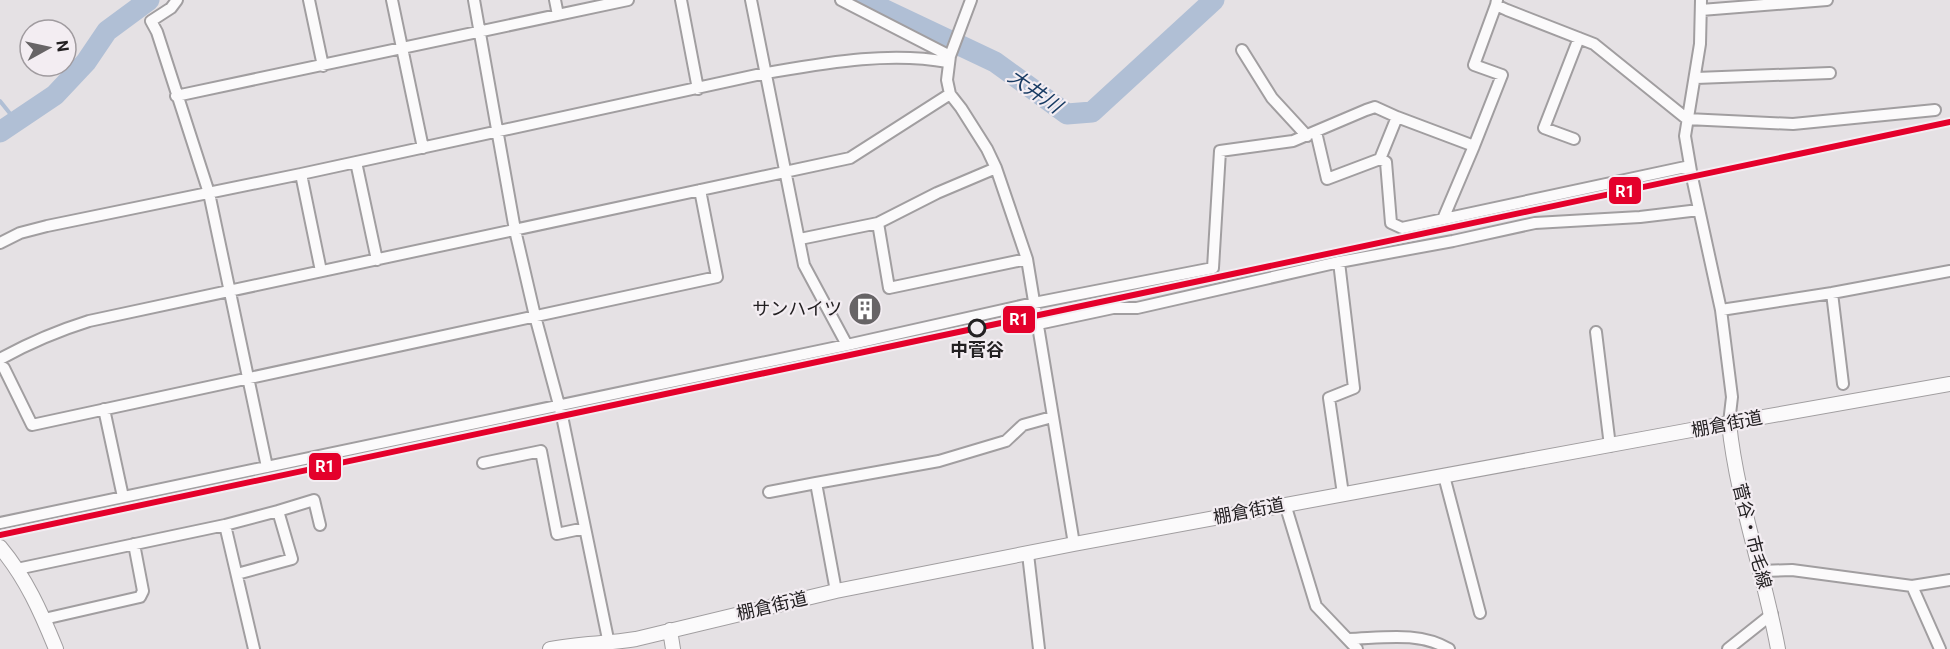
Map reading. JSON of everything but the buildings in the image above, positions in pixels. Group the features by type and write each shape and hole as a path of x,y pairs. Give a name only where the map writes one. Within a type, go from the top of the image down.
{"street":[{"path":"177,0 171,8 152,21 209,193 267,467"},
{"path":"309,0 323,66"},
{"path":"392,0 423,148"},
{"path":"474,0 515,230 559,404 609,644"},
{"path":"555,0 558,15"},
{"path":"176,96 628,0"},
{"path":"681,0 698,89"},
{"path":"751,0 804,265 847,345"},
{"path":"841,0 950,57"},
{"path":"971,0 950,57 947,80 950,94 987,149 996,168 1027,259 1074,544"},
{"path":"1729,423 1732,397 1721,310 1685,136 1696,78 1701,5 1827,0"},
{"path":"1443,219 1502,75 1474,65 1497,2 1594,44 1687,119 1793,124 1935,110"},
{"path":"1574,139 1544,128 1579,38"},
{"path":"1242,50 1272,98 1312,134 1327,179 1380,159 1386,162 1391,223 1402,228 1690,166"},
{"path":"0,243 20,233 38,228 766,74 844,61 950,57"},
{"path":"1696,78 1830,73"},
{"path":"0,359 56,331 89,321 850,158 950,94"},
{"path":"0,523 847,345 1034,303 1213,268 1220,151 1293,141 1366,110 1375,108 1474,146"},
{"path":"1380,159 1397,117"},
{"path":"356,162 377,260"},
{"path":"800,239 878,223 937,193 996,168"},
{"path":"301,174 321,271"},
{"path":"0,366 4,368 32,424 717,277 700,190"},
{"path":"1038,324 1113,308 1137,308 1339,262 1535,223 1640,217 1699,210"},
{"path":"878,223 889,288 1027,259"},
{"path":"1339,262 1354,388 1329,398 1343,494"},
{"path":"1721,310 1832,293 1950,271"},
{"path":"1832,293 1843,384"},
{"path":"1596,332 1610,446"},
{"name":"棚倉街道","path":"550,649 568,645 609,644 836,591 1074,544 1950,384"},
{"path":"104,409 123,497"},
{"path":"770,492 939,461 1006,441 1023,425 1052,417"},
{"name":"菅谷・市毛線","path":"1729,423 1732,452 1772,614 1778,649"},
{"path":"483,463 541,451 557,534 585,528"},
{"path":"1444,476 1480,614"},
{"path":"816,483 836,591"},
{"path":"18,568 225,525 314,500 320,525"},
{"path":"1284,504 1316,606 1357,649"},
{"path":"237,574 292,559 278,511"},
{"path":"225,525 254,649"},
{"path":"44,619 140,597 143,591 134,544"},
{"path":"0,547 18,568 32,593 56,649"},
{"path":"1028,554 1039,649"},
{"path":"1760,571 1792,570 1912,586 1950,580"},
{"path":"1912,586 1940,649"},
{"path":"1728,649 1772,614"},
{"path":"670,630 673,649"},
{"path":"1348,639 1419,637 1449,649"}],"waterway":[{"name":"大井川","path":"0,132 55,95 86,62 107,31 149,0"},
{"name":"大井川","path":"864,0 995,62 1067,114 1092,112 1214,0"},
{"path":"0,101 16,121"}],"transit line":[{"name":"R1","path":"0,535 1950,122"}],"place":[{"name":"サンハイツ","path":"865,309"},
{"name":"中菅谷","path":"977,328"}]}
